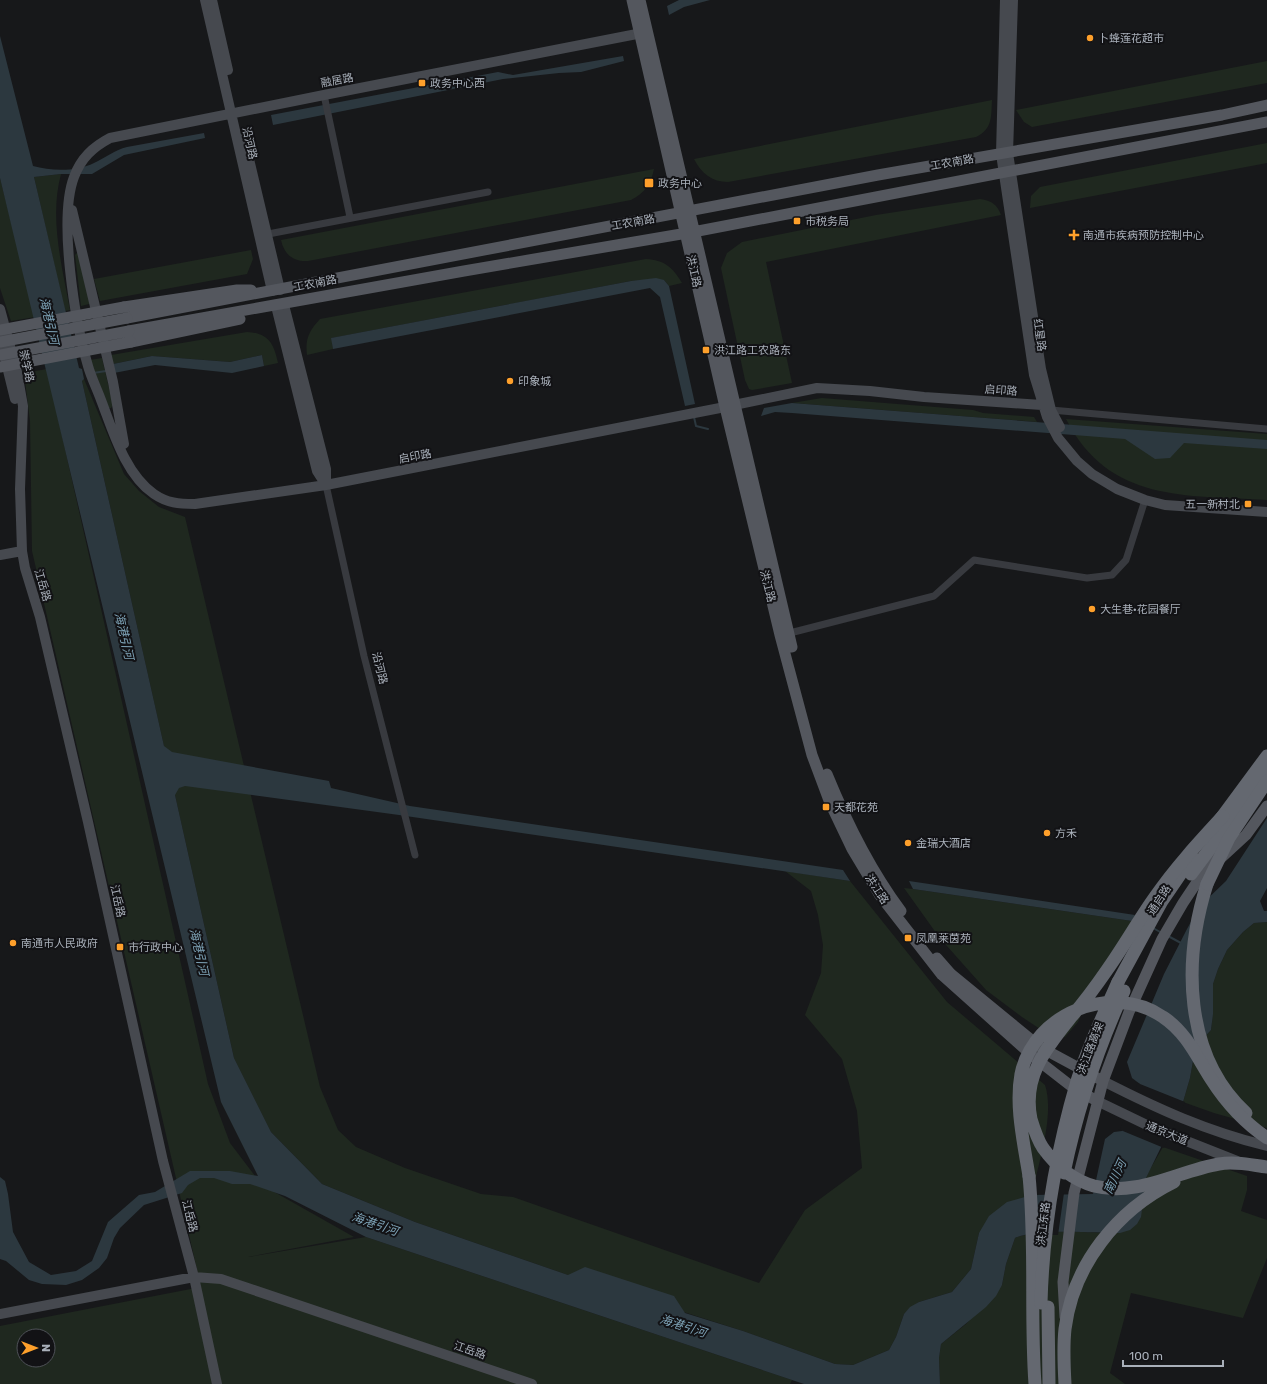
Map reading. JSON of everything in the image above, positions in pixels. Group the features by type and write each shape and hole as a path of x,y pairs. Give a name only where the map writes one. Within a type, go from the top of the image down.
{"highway":[{"name":"洪江路高架","path":"1043,1384 1041,1303 1044,1246 1049,1207 1060,1148 1078,1080 1102,1017 1140,939 1162,901 1267,756"},
{"name":"洪江路高架","path":"1050,1384 1048,1307 1050,1248 1069,1149 1086,1086 1108,1026 1148,942 1181,887 1267,772"},
{"path":"1267,781 1229,838 1207,884 1196,926 1192,956 1192,990 1199,1033 1215,1074 1242,1109 1267,1131"},
{"path":"1223,816 1171,875 1102,978 1046,1048 1037,1064 1028,1098 1030,1114 1040,1144 1060,1168 1084,1182 1104,1188 1136,1187 1194,1169 1224,1163 1236,1163 1267,1168"},
{"path":"1035,1384 1032,1323 1033,1235 1031,1199 1020,1111 1019,1088 1022,1073 1030,1051 1047,1030 1068,1014 1091,1004 1123,1003 1150,1010 1164,1017 1178,1030 1227,1101 1250,1124 1267,1138"},
{"path":"1066,1384 1065,1330 1070,1302 1086,1265 1096,1248 1111,1229 1141,1201 1158,1190 1178,1181 1216,1170 1267,1168"}],"main road":[{"name":"洪江路","path":"632,0 643,33 729,406 812,755 840,824 852,849 879,894 942,975 1035,1058 1071,1086"},
{"name":"洪江路","path":"640,0 643,33"},
{"name":"工农南路","path":"0,342 125,312 276,290 878,175 1222,115 1267,105"},
{"name":"工农南路","path":"0,355 130,337 280,305 1008,173 1267,122"},
{"path":"0,330 125,312"},
{"path":"0,367 130,337"},
{"name":"洪江路","path":"784,634 825,770 846,820 883,887 928,948 951,974 1040,1047 1077,1066"},
{"name":"通启路","path":"1077,1066 1114,980 1134,939 1167,887 1267,748"},
{"name":"通启路","path":"1103,1081 1144,976 1162,939 1194,886 1267,777"},
{"path":"1194,886 1208,869 1246,835 1267,806"},
{"name":"通京大道","path":"1077,1066 1103,1081"},
{"name":"洪江东路","path":"1038,1384 1036,1325 1042,1235 1047,1192 1071,1086 1077,1066"},
{"path":"1066,1384 1063,1282 1067,1235 1074,1194 1103,1081"},
{"name":"通京大道","path":"1071,1086 1097,1100"}],"street":[{"name":"沿河路","path":"205,0 235,112"},
{"name":"沿河路","path":"212,0 235,112 276,290"},
{"name":"红星路","path":"1005,0 1004,153 1040,369 1051,415 1063,439 1077,461 1092,474 1117,489 1145,500 1185,507 1267,512"},
{"name":"红星路","path":"1004,153 1013,0"},
{"name":"融居路","path":"127,460 88,366 76,309 67,230 69,202 73,178 83,158 99,144 110,138 235,112 324,99 643,33"},
{"path":"324,99 350,217"},
{"name":"红星路","path":"1008,173 1034,375 1042,405"},
{"path":"263,235 350,217 488,192"},
{"path":"69,202 113,382 127,460"},
{"name":"沿河路","path":"280,305 317,471 326,485 364,656 415,855"},
{"name":"崇学路","path":"0,309 17,372 23,406 20,489 22,551"},
{"name":"崇学路","path":"0,338 23,430"},
{"name":"启印路","path":"127,460 139,479 154,494 173,504 195,504 326,485 817,388 1042,405 1051,415 1267,429"},
{"name":"红星路","path":"1063,439 1096,470 1122,484 1150,495 1190,502 1267,507"},
{"path":"784,634 934,596 974,560 1087,578 1112,575 1126,560 1145,500"},
{"path":"0,555 22,551"},
{"name":"江岳路","path":"22,551 40,617 90,829 168,1180 194,1278"},
{"name":"通京大道","path":"1103,1081 1186,1120 1219,1133 1267,1146"},
{"name":"通京大道","path":"1097,1100 1122,1114 1267,1172"},
{"path":"194,1278 217,1384"},
{"name":"江岳路","path":"0,1314 194,1278 221,1279 532,1384"}],"shaded area":[{"path":"1267,61 1267,83 1032,127 1024,122 1016,110"},
{"path":"992,100 990,122 986,130 976,137 728,182 722,182 708,176 694,159"},
{"path":"1267,143 1267,163 1030,208 1031,196 1040,187"},
{"path":"654,169 647,188 631,200 308,261 294,259 287,254 281,240"},
{"path":"61,174 56,208 56,225 60,259 70,310 65,311 34,177"},
{"path":"0,178 35,317 11,321 0,288"},
{"path":"980,199 994,204 998,208 1001,215 766,262 792,383 752,390 749,389 745,380 721,268 727,253 742,242 876,215"},
{"path":"251,250 253,259 247,274 100,301 94,279"},
{"path":"79,253 93,303 81,306 75,255"},
{"path":"646,259 658,261 667,265 682,283 669,286 664,280 631,281 332,338 333,349 307,355 307,340 313,327 320,319"},
{"path":"247,332 260,334 269,340 278,363 264,366 262,355 230,362 152,356 113,364 111,355"},
{"path":"102,358 113,405 111,408 109,408 90,360"},
{"path":"47,369 208,1084 230,1143 262,1185 354,1237 248,1257 366,1237 792,1380 790,1384 0,1384 0,1326 201,1287 32,551 30,421 24,373"},
{"path":"84,379 124,474 139,491 159,507 185,517 320,1087 338,1130 356,1147 405,1168 481,1194 513,1197 759,1283 805,1210 862,1168 857,1111 842,1059 805,1015 821,973 823,945 818,915 811,891 785,871 850,881 947,1002 1045,1085 1048,1097 1047,1125 1032,1195 979,1233 971,1269 952,1292 919,1302 904,1314 896,1337 889,1350 853,1365 835,1364 743,1331 568,1275 415,1222 322,1184 271,1132 234,1058 82,381"},
{"path":"822,398 973,410 983,413 1034,417 1037,422 792,403"},
{"path":"1066,419 1267,434 1267,500 1179,494 1152,489 1127,480 1104,466 1084,446"},
{"path":"904,888 1132,921 1096,978 1078,1022 1065,1037 1055,1039 986,990 939,937"},
{"path":"1267,922 1267,1128 1214,1113 1183,1102 1190,1078 1194,1055 1199,1043 1211,1030 1213,984 1218,969 1227,950 1243,932 1254,923"},
{"path":"1163,1147 1247,1176 1247,1190 1241,1211 1267,1220 1267,1258 1243,1318 1131,1293 1110,1373 1125,1384 940,1384 939,1358 941,1344 966,1324 1002,1285 1006,1264 1015,1238 1036,1233 1051,1232 1120,1233 1149,1171"}],"water":[{"path":"679,0 710,0 684,7 669,15 667,6"},
{"path":"0,36 33,166 55,170 79,168 94,163 123,148 204,133 205,138 124,155 92,174 61,174 34,177 79,368 82,369 84,379 82,381 164,746 172,752 329,781 331,788 410,806 843,870 850,881 399,815 185,786 179,788 175,795 234,1058 271,1132 322,1184 415,1222 568,1275 585,1267 674,1296 685,1313 743,1331 835,1364 853,1365 889,1350 896,1337 904,1314 910,1307 919,1302 952,1292 971,1269 979,1233 989,1216 1007,1202 1032,1195 1093,1194 1105,1139 1114,1132 1122,1131 1140,1084 1132,1078 1127,1062 1164,974 1199,907 1226,881 1267,818 1267,888 1260,901 1264,911 1267,911 1267,922 1254,923 1243,932 1227,950 1218,969 1213,984 1213,1014 1211,1030 1199,1043 1194,1055 1190,1078 1183,1102 1146,1178 1141,1217 1137,1224 1130,1230 1120,1233 1051,1232 1024,1235 1015,1238 1006,1264 1002,1285 996,1296 986,1307 941,1344 939,1358 940,1384 804,1384 366,1237 285,1196 250,1184 232,1184 214,1178 200,1178 188,1185 182,1193 144,1205 120,1228 114,1238 107,1258 99,1268 82,1280 66,1285 42,1284 29,1280 6,1261 0,1259 0,1177 5,1181 13,1232 29,1262 51,1275 76,1271 92,1261 108,1222 139,1195 155,1192 190,1171 230,1171 258,1176 221,1102 0,178"},
{"path":"623,56 624,61 581,72 503,79 273,125 271,115 498,72 513,75"},
{"path":"656,278 664,280 669,286 695,404 685,406 660,297 650,288 333,349 331,338 631,281"},
{"path":"262,355 264,366 232,373 155,365 114,373 113,364 152,356 230,362"},
{"path":"792,403 1267,440 1267,449 1184,443 1170,458 1155,459 1125,439 792,413 775,412 761,416 764,408"},
{"path":"909,881 1135,915 1132,921 913,889"}],"pier":[{"path":"1135,1082 1185,1102 1164,1148 1118,1129 1120,1129 1137,1085"},
{"path":"1046,1193 1064,1193 1058,1235 1047,1235"}],"waterway":[{"path":"93,373 106,371"},
{"path":"694,417 696,426 708,429"},
{"path":"1153,928 1162,933"},
{"path":"1168,936 1181,943"}],"place":[{"name":"卜蜂莲花超市","path":"1090,38"},
{"name":"政务中心西","path":"422,83"},
{"name":"政务中心","path":"649,183"},
{"name":"市税务局","path":"797,221"},
{"name":"南通市疾病预防控制中心","path":"1074,235"},
{"name":"洪江路工农路东","path":"706,350"},
{"name":"印象城","path":"510,381"},
{"name":"五一新村北","path":"1248,504"},
{"name":"大生巷·花园餐厅","path":"1092,609"},
{"name":"天都花苑","path":"826,807"},
{"name":"方禾","path":"1047,833"},
{"name":"金瑞大酒店","path":"908,843"},
{"name":"凤凰莱茵苑","path":"908,938"},
{"name":"南通市人民政府","path":"13,943"},
{"name":"市行政中心","path":"120,947"}],"water label":[{"name":"海港引河","path":"49,321"},
{"name":"海港引河","path":"124,636"},
{"name":"海港引河","path":"199,952"},
{"name":"南川河","path":"1115,1177"},
{"name":"海港引河","path":"375,1224"},
{"name":"海港引河","path":"683,1326"}]}
